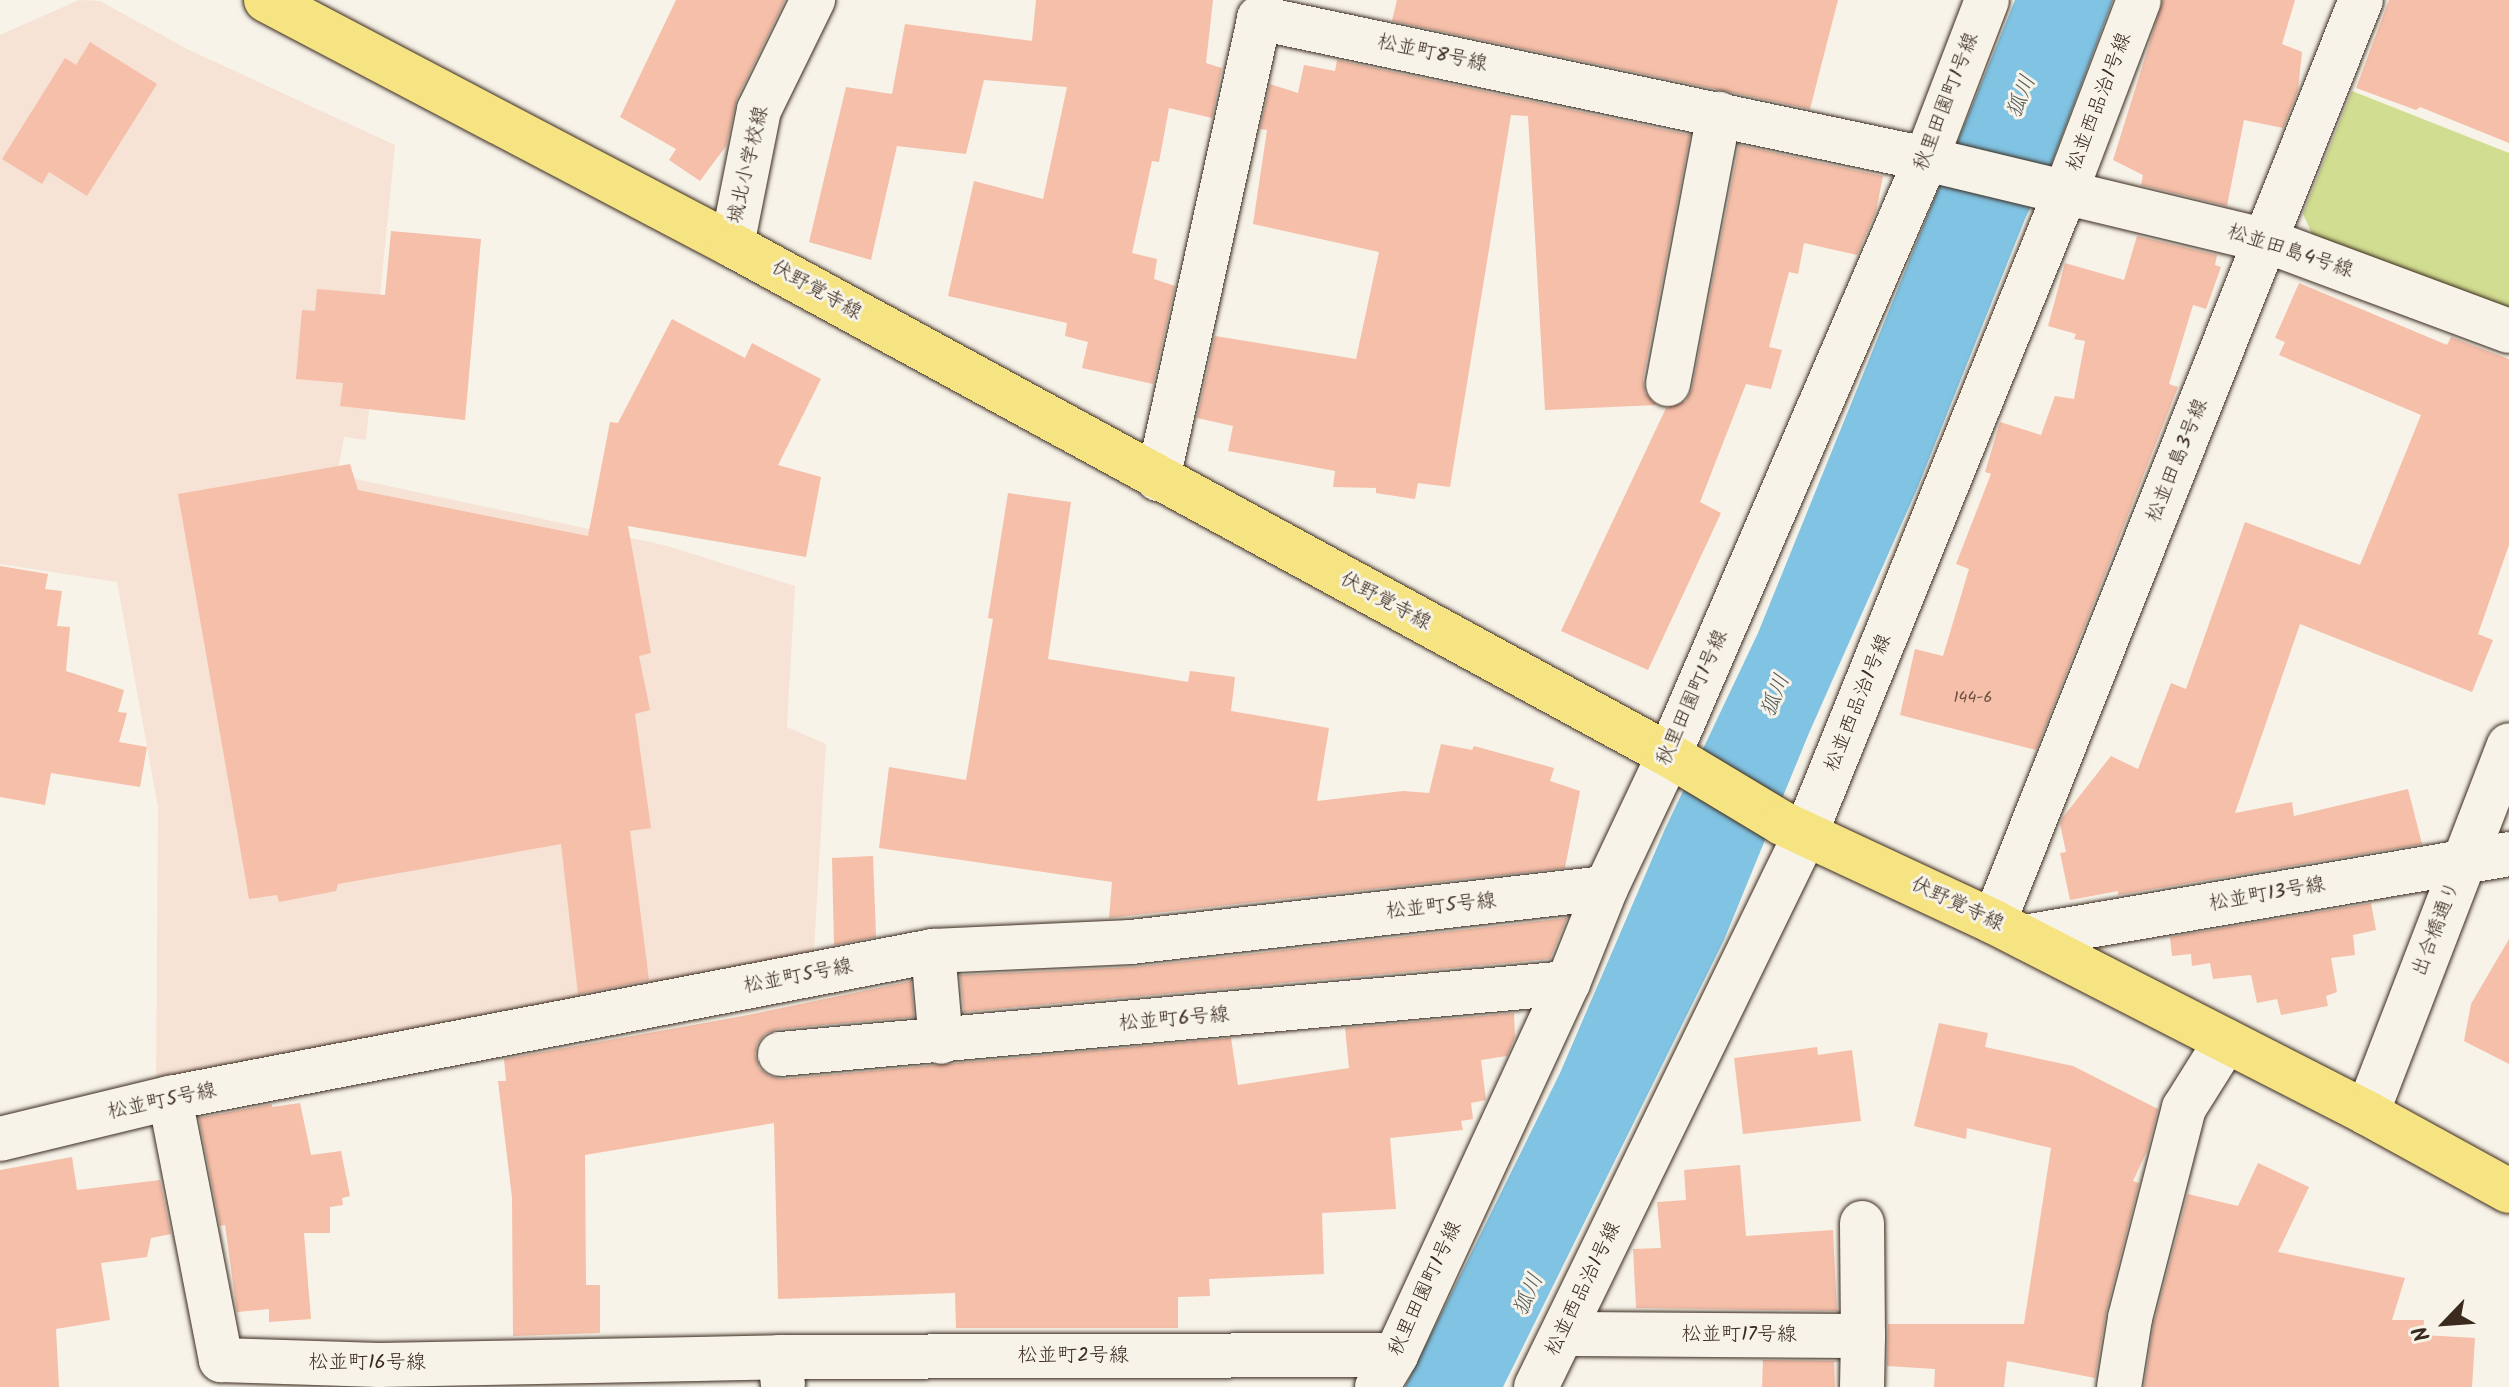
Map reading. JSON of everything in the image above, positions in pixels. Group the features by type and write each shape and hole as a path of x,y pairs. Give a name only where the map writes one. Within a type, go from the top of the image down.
{"main road":[{"name":"伏野覚寺線","path":"266,0 732,245 1676,760 1794,829 2009,929 2367,1113 2509,1191"}],"street":[{"name":"城北小学校線","path":"732,245 759,110 813,0"},
{"name":"秋里田園町1号線","path":"1386,1371 1568,983 1606,888 1676,760 1932,160 1987,0"},
{"name":"松並西品治1号線","path":"1536,1387 1735,973 2057,189 2139,0"},
{"name":"松並田島3号線","path":"2009,929 2267,241 2361,0"},
{"name":"松並町8号線","path":"1158,479 1261,9 2057,189"},
{"path":"1668,384 1719,114"},
{"name":"松並田島4号線","path":"2057,189 2267,241 2509,331"},
{"name":"出合橋通り","path":"2367,1113 2509,745"},
{"name":"松並町13号線","path":"2009,929 2509,854"},
{"name":"松並町5号線","path":"0,1139 170,1098 933,951 1131,942 1606,888"},
{"path":"933,951 941,1042"},
{"name":"松並町6号線","path":"780,1054 941,1042 1568,983"},
{"path":"2119,1387 2130,1318 2184,1108 2226,1041"},
{"name":"松並町16号線","path":"170,1098 221,1360 379,1376 782,1372"},
{"path":"1862,1223 1862,1387"},
{"name":"松並町17号線","path":"1564,1334 1863,1336"},
{"name":"松並町2号線","path":"782,1372 1386,1371"}],"shaded area":[{"path":"79,0 100,1 187,49 395,145 366,440 344,437 337,475 664,545 795,586 787,727 826,744 814,951 553,1012 156,1084 158,807 117,582 0,564 0,35"}],"green space":[{"path":"2352,91 2509,153 2509,310 2312,234 2303,214"}],"water":[{"name":"狐川","path":"2015,0 2113,0 2051,165 2025,219 1917,489 1809,733 1724,940 1503,1387 1405,1387 1560,1073 1665,829 1758,633"}],"building":[{"path":"676,0 785,0 737,98 726,146 700,181 669,160 676,149 620,117"},
{"path":"1036,0 1213,0 1206,63 1222,68 1212,118 1169,108 1159,162 1152,161 1132,253 1157,259 1154,279 1175,286 1153,384 1082,368 1088,342 1065,336 1067,323 948,296 974,181 1043,199 1067,87 984,80 966,154 897,146 871,260 809,242 846,87 892,94 905,24 1032,41"},
{"path":"1397,0 1838,0 1810,109 1392,21"},
{"path":"2163,0 2295,0 2282,44 2302,52 2298,90 2283,128 2244,120 2227,206 2141,185 2143,175 2113,160"},
{"path":"2389,0 2509,0 2509,143 2420,107 2416,110 2356,88"},
{"path":"90,42 157,84 87,196 49,172 42,184 2,159 65,58 76,65"},
{"path":"1337,60 1690,135 1643,379 1645,393 1656,405 1545,410 1528,116 1511,115 1450,487 1418,483 1415,499 1376,493 1376,488 1333,487 1335,471 1228,451 1233,426 1197,418 1215,336 1356,359 1379,252 1253,224 1267,130 1260,129 1270,84 1298,93 1304,65 1335,71"},
{"path":"1739,145 1883,176 1876,211 1857,255 1804,243 1798,274 1789,272 1769,347 1782,350 1771,389 1746,384 1700,502 1721,513 1648,670 1561,631 1666,408 1686,401 1692,389"},
{"path":"391,231 481,239 465,420 340,406 343,383 296,379 302,310 315,311 317,289 385,295"},
{"path":"2137,236 2217,255 2215,265 2221,267 2206,309 2193,305 2169,384 2178,387 2036,750 1900,715 1915,649 1943,656 1969,569 1956,564 1991,474 1985,472 2000,422 2041,435 2055,396 2074,399 2085,341 2074,339 2076,334 2048,326 2065,263 2124,280"},
{"path":"2299,283 2447,345 2451,337 2509,359 2509,545 2478,634 2493,640 2472,692 2300,624 2235,813 2292,802 2294,816 2408,789 2422,844 2118,895 2118,891 2070,900 2060,853 2066,852 2060,824 2063,817 2111,756 2138,769 2171,683 2186,689 2245,522 2360,565 2421,415 2279,355 2285,342 2275,338"},
{"path":"672,319 745,358 752,343 821,379 778,465 821,477 806,557 628,526 651,653 639,656 650,710 635,714 651,828 630,831 649,980 578,994 561,844 338,884 336,891 279,902 277,895 249,899 178,494 350,464 358,490 588,536 610,422 618,423"},
{"path":"1008,493 1071,502 1048,659 1188,682 1190,671 1235,677 1231,711 1329,728 1317,801 1403,791 1429,793 1441,744 1472,750 1474,746 1554,768 1550,781 1580,791 1565,868 1109,918 1112,882 879,848 889,767 966,780 993,619 988,618"},
{"path":"0,566 48,574 45,589 62,591 57,626 70,627 66,671 124,690 118,712 127,713 119,742 147,747 140,787 51,773 45,805 0,797"},
{"path":"873,856 876,937 834,945 832,858"},
{"path":"2371,903 2376,930 2353,935 2355,955 2331,958 2337,992 2326,996 2328,1006 2281,1015 2277,999 2257,1003 2251,975 2213,979 2210,963 2192,966 2191,954 2172,956 2170,937"},
{"path":"1567,918 1550,959 964,1012 960,975 1134,967"},
{"path":"2509,939 2509,1064 2464,1041 2471,1004"},
{"path":"911,981 914,1017 777,1029 765,1034 757,1044 755,1055 759,1068 769,1076 782,1079 1231,1038 1238,1085 1349,1068 1345,1028 1514,1013 1515,1037 1507,1056 1481,1060 1486,1100 1471,1103 1473,1119 1461,1121 1463,1130 1390,1138 1396,1209 1322,1213 1324,1274 1209,1279 1210,1296 1178,1297 1178,1328 956,1328 955,1293 778,1299 774,1123 585,1155 586,1285 600,1285 600,1333 513,1336 512,1198 498,1081 506,1081 504,1059 743,1016"},
{"path":"1939,1023 1988,1033 1985,1047 2073,1066 2158,1109 2147,1151 2133,1181 2139,1183 2106,1312 2095,1378 2007,1361 2004,1387 1934,1387 1935,1369 1887,1366 1888,1324 2024,1324 2051,1148 1967,1128 1966,1139 1914,1126"},
{"path":"1817,1047 1818,1055 1852,1050 1861,1121 1743,1134 1734,1058"},
{"path":"300,1103 311,1155 341,1151 350,1196 342,1198 343,1205 330,1207 330,1233 304,1233 311,1319 269,1322 269,1309 237,1312 225,1225 220,1226 199,1118 272,1104 272,1107"},
{"path":"72,1157 77,1190 160,1180 171,1234 151,1238 147,1257 101,1263 110,1320 56,1329 59,1387 0,1387 0,1170"},
{"path":"2258,1163 2309,1187 2278,1252 2405,1278 2392,1320 2424,1320 2423,1335 2475,1338 2472,1387 2144,1387 2154,1323 2188,1194 2238,1206"},
{"path":"1740,1165 1746,1236 1833,1230 1837,1311 1636,1308 1633,1249 1661,1248 1657,1202 1686,1200 1684,1170"},
{"path":"1763,1360 1838,1361 1834,1362 1835,1387 1762,1387"}]}
